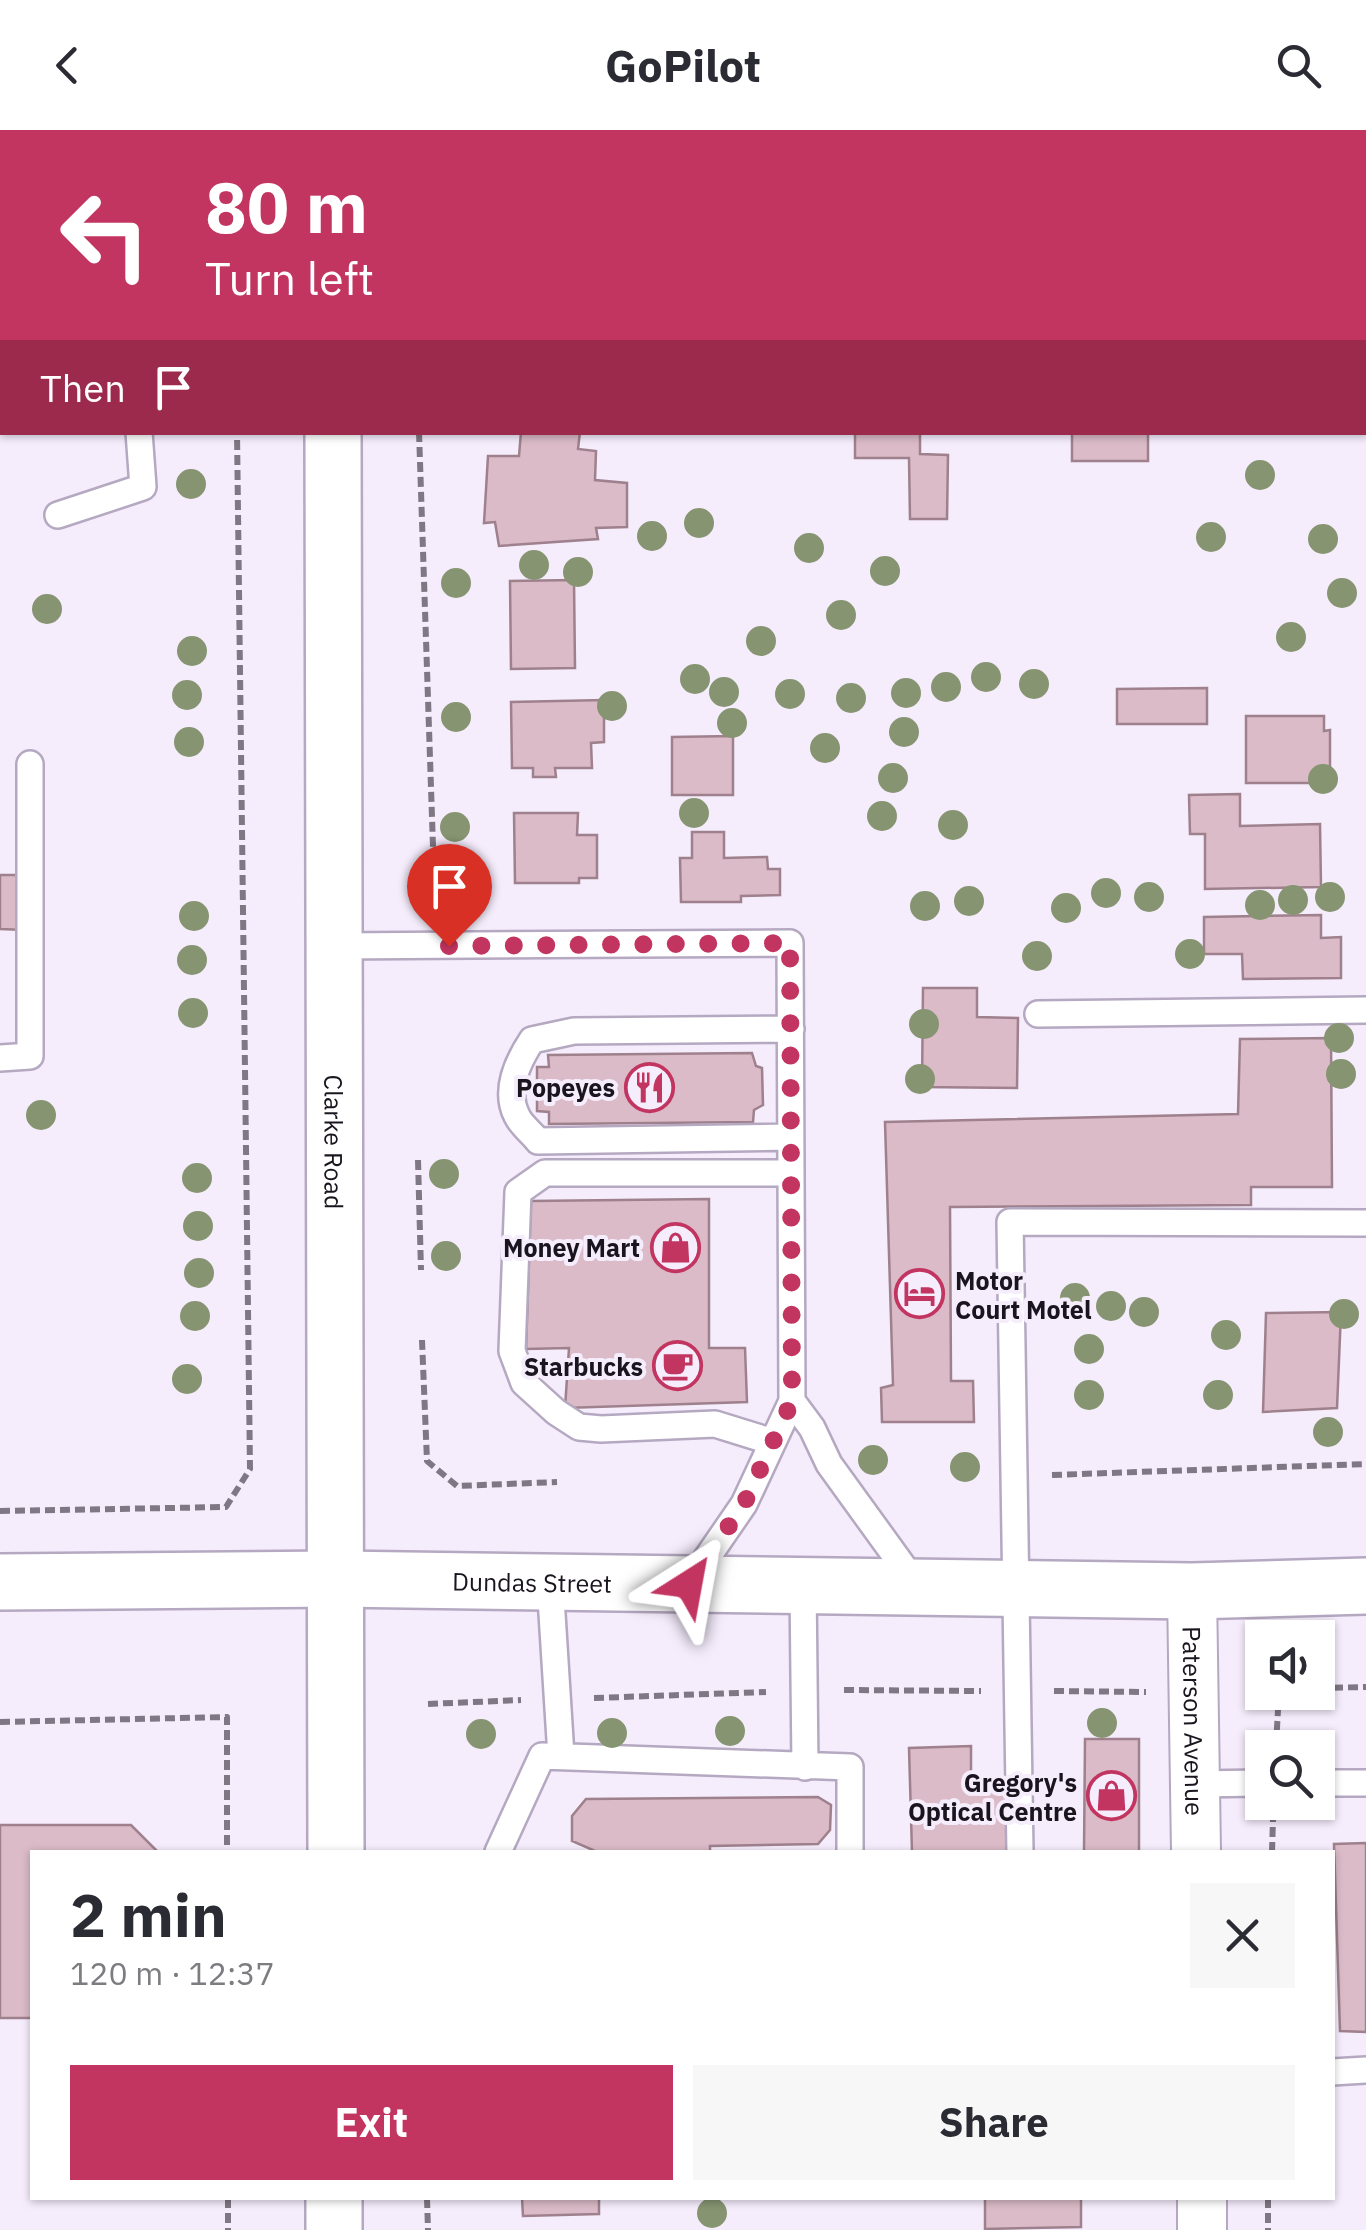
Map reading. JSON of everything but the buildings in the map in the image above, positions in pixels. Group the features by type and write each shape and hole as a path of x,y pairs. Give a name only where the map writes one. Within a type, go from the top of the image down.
{"main road":[{"name":"Clarke Road","path":"333,435 336,1850"},
{"name":"Dundas Street","path":"0,1582 337,1579 1192,1592 1366,1586"},
{"path":"334,2200 334,2230"}],"street":[{"name":"Paterson Avenue","path":"1192,1592 1196,1850"},
{"path":"1202,2200 1202,2230"}],"lane":[{"path":"58,514 143,488 139,435"},
{"path":"0,1058 30,1056 30,764"},
{"path":"335,946 790,943 792,1401 744,1504 689,1584"},
{"path":"1038,1014 1366,1010"},
{"path":"790,1137 538,1141 516,1116 512,1092 518,1060 532,1040 574,1031 791,1029"},
{"path":"773,1442 715,1424 579,1427 524,1382 512,1351 518,1192 545,1173 790,1173"},
{"path":"1020,1850 1010,1222 1366,1223"},
{"path":"792,1401 812,1428 829,1464 918,1587"},
{"path":"550,1582 562,1756"},
{"path":"803,1585 804,1768"},
{"path":"499,1850 542,1756 562,1756 850,1767 850,1850"},
{"path":"1335,1783 1366,1783"},
{"path":"1195,1784 1245,1784"},
{"path":"1335,2072 1366,2070"}],"path":[{"path":"0,1511 226,1507 250,1470 236,435"},
{"path":"418,435 436,920"},
{"path":"418,1160 421,1270"},
{"path":"422,1340 426,1461 457,1486 557,1482"},
{"path":"1051,1475 1366,1464"},
{"path":"1335,1687 1366,1686"},
{"path":"428,1704 805,1690"},
{"path":"0,1722 227,1717 228,1850"},
{"path":"1272,1850 1273,1820"},
{"path":"228,2200 228,2230"},
{"path":"427,2200 428,2230"},
{"path":"1268,2200 1268,2230"}],"place":[{"name":"Popeyes","path":"650,1087"},
{"name":"Money Mart","path":"675,1247"},
{"name":"Motor Court Motel","path":"920,1294"},
{"name":"Starbucks","path":"678,1366"},
{"name":"Gregory's Optical Centre","path":"1112,1796"}],"route":[{"path":"449,946 790,943 792,1401 744,1504 689,1584"}]}
